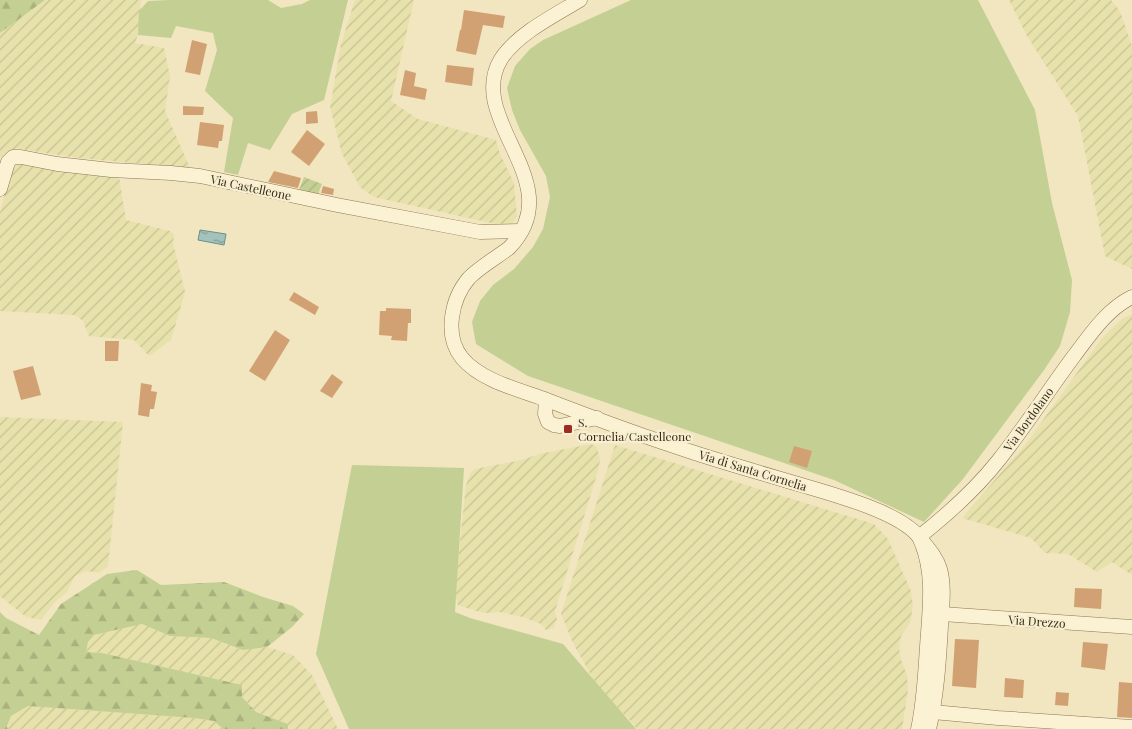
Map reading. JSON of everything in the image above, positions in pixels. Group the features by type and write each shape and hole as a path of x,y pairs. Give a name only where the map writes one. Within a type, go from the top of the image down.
{"street":[{"name":"Via di Santa Cornelia","path":"580,0 514,44 496,70 494,94 506,133 521,166 528,192 528,211 518,238 509,248 478,270 464,284 458,296 452,320 452,338 456,348 461,357 486,377 694,452 882,512 897,520 919,537 940,567 942,582 939,657 933,712 929,729"},
{"name":"Via Castelleone","path":"0,189 8,162 13,158 21,157 57,164 111,170 200,176 337,205 480,232 521,231"},
{"name":"Via Bordolano","path":"919,537 963,501 986,476 1086,341 1117,306 1132,297"},
{"path":"546,400 545,414 548,422 554,425 560,426 597,418"},
{"path":"918,729 926,671 930,592 927,562 919,537"},
{"name":"Via Drezzo","path":"942,614 1132,628"},
{"path":"933,712 1132,727"}],"shaded area":[{"path":"45,0 141,0 138,35 135,43 164,48 170,76 165,111 190,168 78,158 16,148 0,158 0,33"},
{"path":"355,0 414,0 391,101 418,119 496,140 500,154 514,183 517,217 509,227 374,197 360,187 342,154 330,107 341,44"},
{"path":"1009,0 1111,0 1120,11 1132,46 1132,269 1105,256 1078,116 1027,36"},
{"path":"18,163 119,177 126,220 170,231 174,235 173,243 185,292 171,340 149,356 134,340 89,336 83,321 75,315 0,311 0,213 10,173"},
{"path":"1132,314 1132,575 1112,562 1097,572 1068,554 1045,553 1031,538 962,518 1025,445 1102,338 1123,318"},
{"path":"0,417 123,422 108,566 99,573 87,571 75,576 67,592 54,603 41,620 26,617 0,596"},
{"path":"591,444 597,447 600,460 598,471 555,611 557,620 553,628 546,630 541,624 523,617 499,612 486,613 458,605 455,595 458,560 466,485 471,472 475,469 522,460 539,454"},
{"path":"615,445 874,524 888,539 911,591 913,606 910,623 901,636 899,648 907,675 908,691 902,729 637,729 610,702 593,679 573,643 561,614"},
{"path":"142,624 170,636 211,638 243,650 267,647 293,655 312,675 338,729 288,729 288,724 256,712 242,697 241,685 102,653 86,652 88,642 94,635"},
{"path":"28,706 194,718 214,721 223,729 8,729 7,726 11,716"}],"green space":[{"path":"0,0 45,0 0,33"},
{"path":"268,0 281,8 302,4 310,0 348,0 324,100 292,114 270,150 248,143 238,175 224,172 233,118 205,91 217,50 213,33 176,26 171,38 138,35 139,11 148,1"},
{"path":"631,0 978,0 1035,110 1052,203 1072,280 1070,312 1060,346 1044,370 963,479 924,522 834,480 528,376 476,344 472,322 480,301 493,285 514,269 533,247 543,229 550,197 546,176 520,130 512,110 507,88 515,66 530,49 543,40"},
{"path":"304,177 322,184 317,197 298,193"},
{"path":"352,465 464,468 455,612 563,644 636,729 349,729 316,654"},
{"path":"137,570 161,585 224,582 293,606 304,614 292,627 267,647 243,650 211,638 170,636 142,624 94,635 88,642 86,652 102,653 242,685 242,697 256,712 288,724 288,729 223,729 214,721 194,718 28,706 11,716 7,726 8,729 0,729 0,612 6,618 39,635 61,604 107,574"}],"water":[{"path":"200,230 226,234 224,245 198,240"}],"building":[{"path":"464,10 505,16 503,28 483,25 476,55 456,51"},
{"path":"192,40 207,44 200,75 185,72"},
{"path":"447,65 474,68 472,86 445,82"},
{"path":"405,70 416,73 414,86 427,89 425,100 400,95"},
{"path":"183,106 204,107 203,115 183,115"},
{"path":"317,111 318,123 306,124 306,112"},
{"path":"200,122 224,125 222,141 219,141 218,148 197,145"},
{"path":"307,130 325,144 309,166 291,152"},
{"path":"274,171 301,178 298,188 268,182"},
{"path":"323,186 334,189 333,195 321,193"},
{"path":"294,292 319,307 315,315 289,300"},
{"path":"386,308 411,309 411,323 408,323 407,341 391,340 392,336 379,335 380,311 386,311"},
{"path":"275,330 290,340 265,381 249,371"},
{"path":"105,341 119,341 118,361 105,361"},
{"path":"33,366 41,395 21,400 13,371"},
{"path":"332,374 343,382 332,398 320,391"},
{"path":"141,383 152,385 151,391 157,392 154,409 150,409 149,417 138,415"},
{"path":"794,446 812,451 807,468 789,462"},
{"path":"1075,588 1102,589 1101,609 1074,607"},
{"path":"955,639 979,640 976,688 952,686"},
{"path":"1083,642 1108,644 1105,670 1081,667"},
{"path":"1005,678 1024,680 1023,698 1004,697"},
{"path":"1119,682 1132,683 1132,718 1117,717"},
{"path":"1056,692 1069,693 1068,706 1055,705"}],"place":[{"name":"S. Cornelia/Castelleone","path":"568,429"}]}
